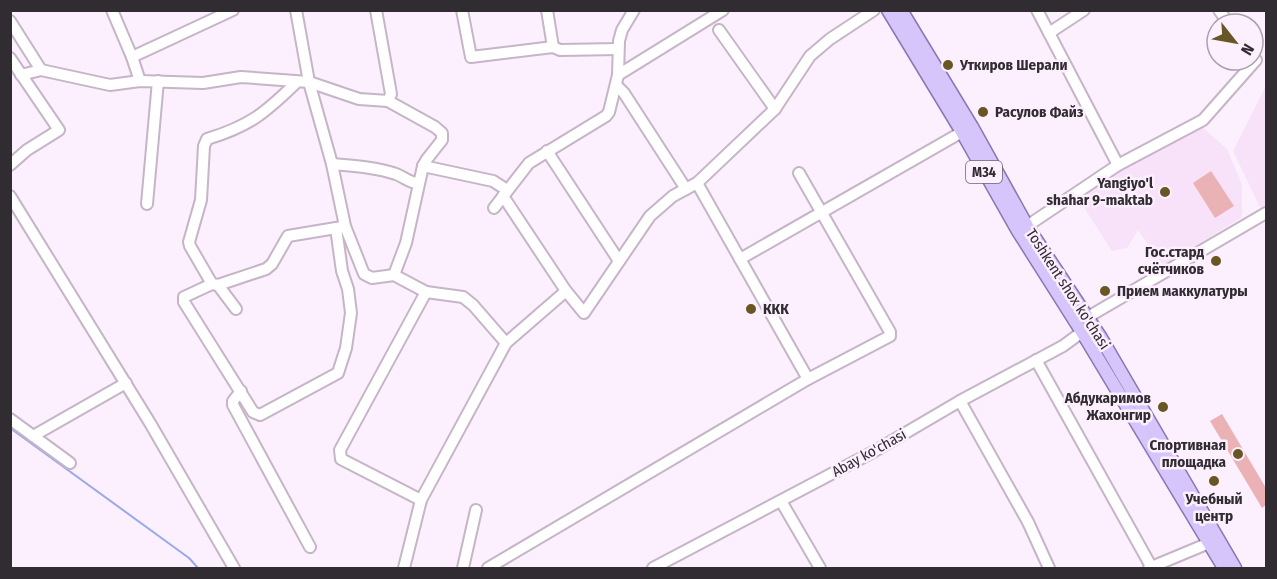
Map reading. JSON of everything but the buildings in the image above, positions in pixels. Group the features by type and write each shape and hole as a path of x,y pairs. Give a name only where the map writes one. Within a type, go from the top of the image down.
{"main road":[{"name":"Toshkent shox ko'chasi","path":"888,10 1027,226 1231,568"},
{"name":"Toshkent shox ko'chasi","path":"901,10 967,130 1018,231 1085,324"},
{"name":"M34","path":"1085,324 1209,543"},
{"name":"Toshkent shox ko'chasi","path":"1209,543 1231,568"}],"street":[{"path":"112,10 140,81"},
{"path":"132,57 233,10"},
{"path":"296,10 309,82 333,164 341,227 342,271 348,289 351,313 346,348 338,373 260,415 253,412 183,302 184,297 266,269 272,264 288,236 341,227"},
{"path":"376,10 391,94 388,101"},
{"path":"462,10 471,57 553,47 560,50 618,49"},
{"path":"547,10 553,47"},
{"path":"494,208 529,163 606,116 611,107 617,80 618,49 622,30 634,10"},
{"path":"617,80 723,10"},
{"path":"423,166 493,182 505,193 566,291 584,313 650,216 674,196 697,183 775,109 810,57 830,39 874,10"},
{"path":"1037,10 1118,165"},
{"path":"1049,33 1083,10"},
{"path":"10,21 39,70"},
{"path":"719,30 775,109"},
{"path":"10,58 59,130 27,150 10,165"},
{"path":"21,75 39,70 110,85 140,81 203,83 241,77 309,82 358,99 388,101 442,133 442,140 423,166 406,243 394,275"},
{"path":"1027,226 1118,165 1203,120 1243,72"},
{"path":"617,80 686,189"},
{"path":"147,204 158,81"},
{"path":"236,309 215,285 189,242 201,200 204,146 207,139 228,133 264,113 297,82"},
{"path":"740,259 967,130"},
{"path":"547,151 619,261"},
{"path":"333,164 397,174 418,183"},
{"path":"488,568 808,379 889,337 890,334 799,173"},
{"path":"697,183 808,379"},
{"path":"10,195 126,383 234,568"},
{"name":"Abay ko'chasi","path":"653,568 873,452 960,401 1063,346 1085,324 1265,217"},
{"path":"341,227 364,274 372,278 394,275 426,292 464,297 506,343"},
{"path":"404,568 421,500 506,343 566,291"},
{"path":"421,500 340,459 339,455 426,292"},
{"path":"1036,360 1151,568 1209,543"},
{"path":"33,436 126,383"},
{"path":"241,391 233,401 233,405 310,547"},
{"path":"960,401 1028,522 1049,568"},
{"path":"10,419 70,464"},
{"path":"781,501 820,568"},
{"path":"467,566 476,510"}],"shaded area":[{"path":"1266,86 1266,206 1261,209 1233,151"},
{"name":"Yangiyo'l shahar 9-maktab","path":"1201,126 1227,149 1242,185 1242,217 1164,266 1138,230 1127,248 1112,251 1078,198 1192,127"},
{"path":"1211,171 1234,206 1215,218 1193,183"},
{"name":"Спортивная площадка","path":"1222,414 1266,488 1266,505 1262,508 1210,421"}],"waterway":[{"path":"10,428 189,558 198,568"}],"place":[{"name":"Уткиров Шерали","path":"948,65"},
{"name":"Расулов Файз","path":"983,112"},
{"name":"Yangiyo'l shahar 9-maktab","path":"1165,192"},
{"name":"Гос.стард счётчиков","path":"1216,261"},
{"name":"Прием маккулатуры","path":"1105,291"},
{"name":"ККК","path":"751,309"},
{"name":"Абдукаримов Жахонгир","path":"1163,407"},
{"name":"Спортивная площадка","path":"1238,454"},
{"name":"Учебный центр","path":"1214,481"}]}
